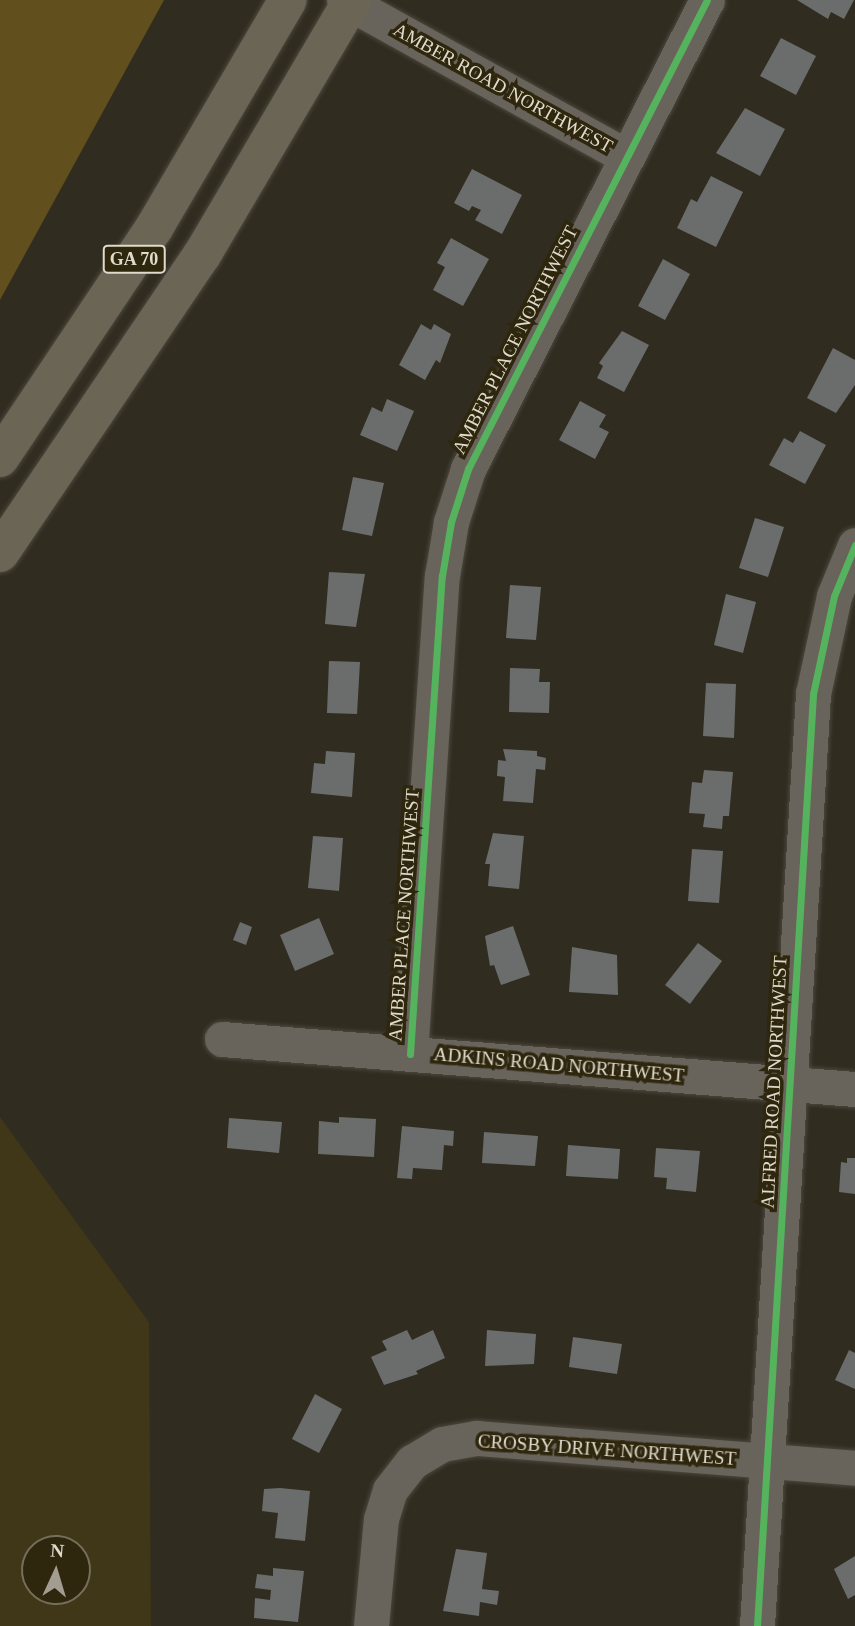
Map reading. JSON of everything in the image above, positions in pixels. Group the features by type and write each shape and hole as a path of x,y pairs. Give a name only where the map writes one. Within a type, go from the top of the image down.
{"main road":[{"name":"GA 70","path":"0,458 155,228 288,0"},
{"name":"GA 70","path":"0,553 202,255 348,1"}],"street":[{"name":"AMBER PLACE NORTHWEST","path":"410,1054 442,576 451,522 468,469 625,156 707,0"},
{"name":"AMBER ROAD NORTHWEST","path":"348,1 625,156"},
{"name":"ALFRED ROAD NORTHWEST","path":"757,1626 813,694 834,596 855,545"},
{"name":"ADKINS ROAD NORTHWEST","path":"222,1039 855,1089"},
{"name":"CROSBY DRIVE NORTHWEST","path":"371,1626 381,1520 390,1490 412,1462 442,1444 477,1438 855,1468"}],"shaded area":[{"path":"0,0 164,0 0,300"},
{"path":"0,1117 149,1322 151,1626 0,1626"}],"building":[{"path":"797,0 854,0 844,19 831,12 828,19"},
{"path":"781,38 816,56 796,95 760,76"},
{"path":"745,108 785,129 760,176 716,153"},
{"path":"472,169 522,195 502,234 475,220 481,210 472,206 469,211 454,203"},
{"path":"711,176 743,192 716,247 677,228 691,199 697,202"},
{"path":"451,238 489,259 463,306 433,290 445,267 437,263"},
{"path":"663,259 690,274 665,320 638,306"},
{"path":"421,324 431,330 434,324 451,334 440,363 436,360 425,380 399,365"},
{"path":"622,331 649,345 624,392 597,378 603,366 599,363"},
{"path":"833,348 855,360 855,385 836,413 807,398"},
{"path":"387,399 414,411 397,451 360,435 372,407 382,412"},
{"path":"580,401 606,415 599,427 609,432 595,459 559,440"},
{"path":"800,431 826,445 805,484 769,465 784,438 793,443"},
{"path":"353,477 384,483 372,536 342,530"},
{"path":"755,518 784,527 768,577 739,568"},
{"path":"329,572 365,574 356,627 325,624"},
{"path":"510,585 541,587 536,640 506,638"},
{"path":"726,594 756,602 743,653 714,645"},
{"path":"329,661 360,662 357,714 327,713"},
{"path":"510,668 540,669 539,682 550,682 549,713 509,712"},
{"path":"706,683 736,684 734,738 703,736"},
{"path":"503,749 537,751 537,756 546,758 545,770 536,769 533,803 503,801 505,777 497,776 498,760 506,761"},
{"path":"326,751 355,753 352,797 311,793 314,763 325,764"},
{"path":"704,770 733,772 729,816 723,816 722,829 703,827 705,814 689,813 692,782 702,783"},
{"path":"493,833 524,836 519,889 488,886 490,864 485,864"},
{"path":"313,836 343,838 339,891 308,888"},
{"path":"692,849 723,851 719,903 688,901"},
{"path":"319,918 334,954 295,971 280,935"},
{"path":"240,922 252,927 246,945 233,940"},
{"path":"513,926 530,975 501,985 494,965 490,966 485,936"},
{"path":"698,943 722,961 690,1004 665,985"},
{"path":"572,947 617,955 618,995 569,992"},
{"path":"339,1117 376,1119 374,1157 318,1154 319,1121 339,1123"},
{"path":"229,1118 282,1122 279,1153 227,1148"},
{"path":"402,1126 454,1131 453,1146 444,1145 442,1170 413,1168 412,1179 397,1178"},
{"path":"484,1132 538,1136 535,1166 482,1163"},
{"path":"568,1145 620,1149 618,1179 566,1176"},
{"path":"656,1148 700,1151 696,1192 666,1189 667,1178 654,1177"},
{"path":"847,1158 855,1158 855,1194 839,1192 841,1162 847,1163"},
{"path":"407,1330 412,1340 433,1330 445,1358 416,1371 418,1374 384,1385 371,1357 387,1350 382,1341"},
{"path":"487,1330 536,1334 534,1364 485,1366"},
{"path":"573,1337 622,1344 617,1374 569,1367"},
{"path":"849,1350 855,1353 855,1389 835,1380"},
{"path":"315,1394 342,1409 319,1453 292,1439"},
{"path":"264,1489 310,1491 305,1541 275,1538 278,1513 262,1511"},
{"path":"456,1549 487,1553 482,1589 499,1591 497,1605 480,1602 479,1616 443,1611"},
{"path":"855,1556 855,1595 848,1599 834,1569"},
{"path":"273,1568 304,1571 298,1622 254,1618 255,1598 270,1600 271,1590 255,1588 257,1574 273,1576"}],"cycle path":[{"path":"410,1054 442,576 451,522 468,469 707,0"},
{"path":"757,1626 813,694 834,596 855,545"}]}
